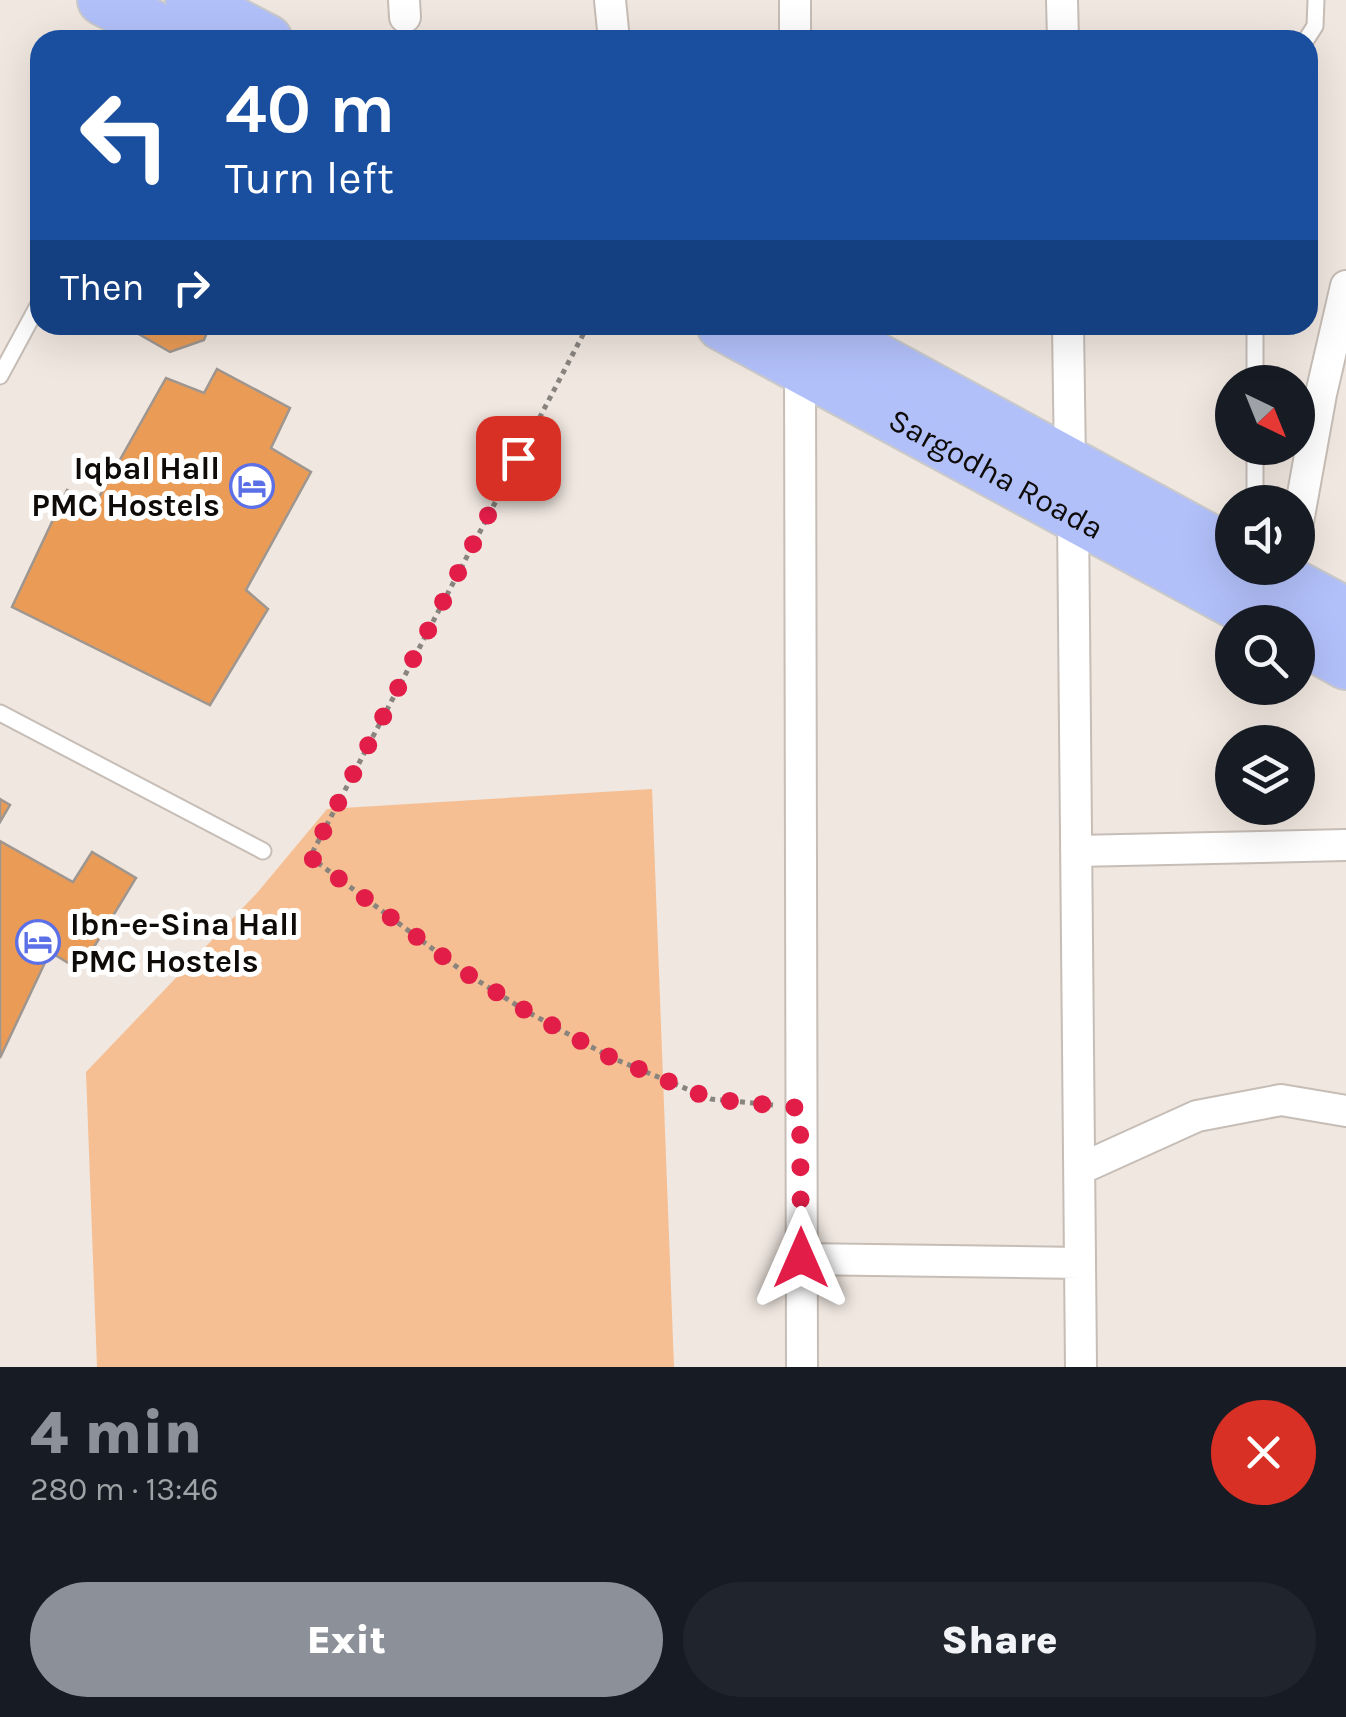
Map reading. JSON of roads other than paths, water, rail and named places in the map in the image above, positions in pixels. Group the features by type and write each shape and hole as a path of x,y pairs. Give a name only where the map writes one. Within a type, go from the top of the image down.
{"highway":[{"path":"103,0 161,30"},
{"path":"191,0 248,30"},
{"name":"Sargodha Roada","path":"763,335 808,346 1070,464 1215,543"},
{"name":"Sargodha Roada","path":"808,346 1072,515 1215,564"},
{"name":"Sargodha Roada","path":"1277,585 1346,613"},
{"path":"1315,647 1346,664"}],"street":[{"path":"610,0 613,30"},
{"path":"796,0 796,30"},
{"path":"1062,0 1063,30"},
{"path":"1305,485 1346,286"},
{"path":"1068,335 1070,464"},
{"path":"802,1367 800,1108 808,346"},
{"path":"1072,515 1082,1367"},
{"path":"1076,851 1346,844"},
{"path":"1080,1169 1197,1116 1281,1100 1346,1112"},
{"path":"801,1258 1080,1263"}],"lane":[{"path":"1313,30 1316,0"},
{"path":"0,376 30,320"},
{"path":"1255,335 1255,365"},
{"path":"0,713 263,851"}],"place":[{"name":"Iqbal Hall PMC Hostels","path":"252,486"},
{"name":"Ibn-e-Sina Hall PMC Hostels","path":"38,942"}]}
